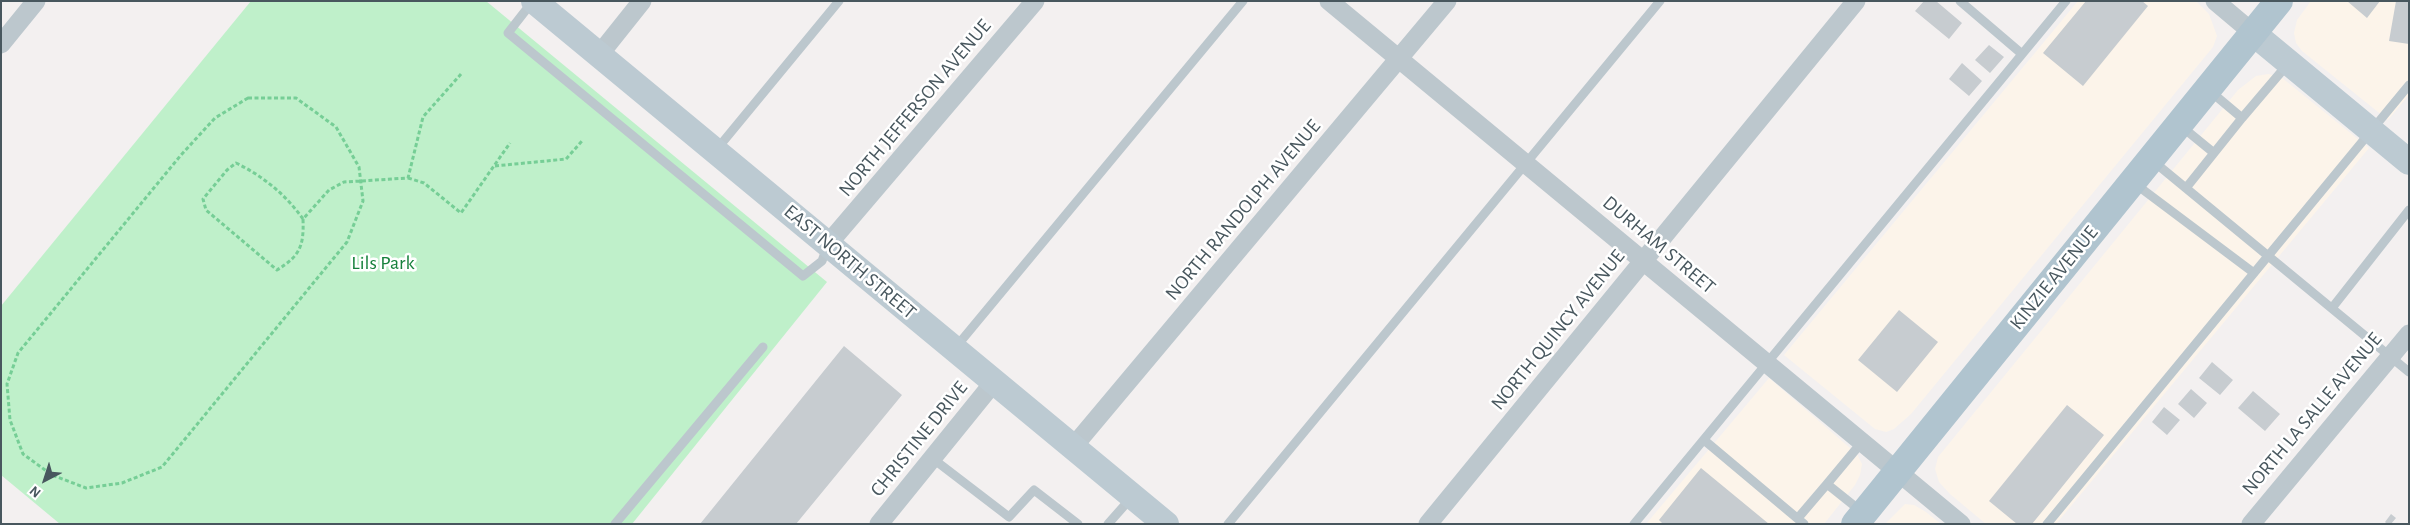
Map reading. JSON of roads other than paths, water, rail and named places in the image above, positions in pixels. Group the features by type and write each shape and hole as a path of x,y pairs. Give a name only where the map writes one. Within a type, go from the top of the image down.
{"main road":[{"name":"KINZIE AVENUE","path":"1859,518 2279,1"}],"street":[{"path":"1,44 36,1"},
{"name":"EAST NORTH STREET","path":"534,1 1166,524"},
{"path":"598,55 642,1"},
{"name":"NORTH JEFFERSON AVENUE","path":"828,244 1035,1"},
{"name":"DURHAM STREET","path":"1329,1 1961,524"},
{"name":"NORTH RANDOLPH AVENUE","path":"1073,447 1447,1"},
{"name":"NORTH QUINCY AVENUE","path":"1428,524 1856,1"},
{"path":"2215,1 2409,162"},
{"name":"NORTH LA SALLE AVENUE","path":"2251,524 2409,334"},
{"name":"CHRISTINE DRIVE","path":"879,524 994,382"}],"lane":[{"path":"534,1 508,34 803,276 822,261 828,244"},
{"path":"715,151 839,1"},
{"path":"955,349 1243,1"},
{"path":"1228,524 1660,1"},
{"path":"1960,1 2022,54"},
{"path":"1634,524 2066,1"},
{"path":"2186,188 2289,63"},
{"path":"2047,524 2409,84"},
{"path":"2207,89 2242,118"},
{"path":"2179,124 2214,153"},
{"path":"2151,159 2409,372"},
{"path":"2132,182 2254,273"},
{"path":"2332,308 2409,210"},
{"path":"615,524 763,347"},
{"path":"1704,440 1801,521 1826,484 1862,442"},
{"path":"932,458 1009,517 1034,490 1078,524"},
{"path":"1826,484 1859,518"},
{"path":"1108,524 1132,496"}],"park label":[{"name":"Lils Park","path":"383,263"}]}
